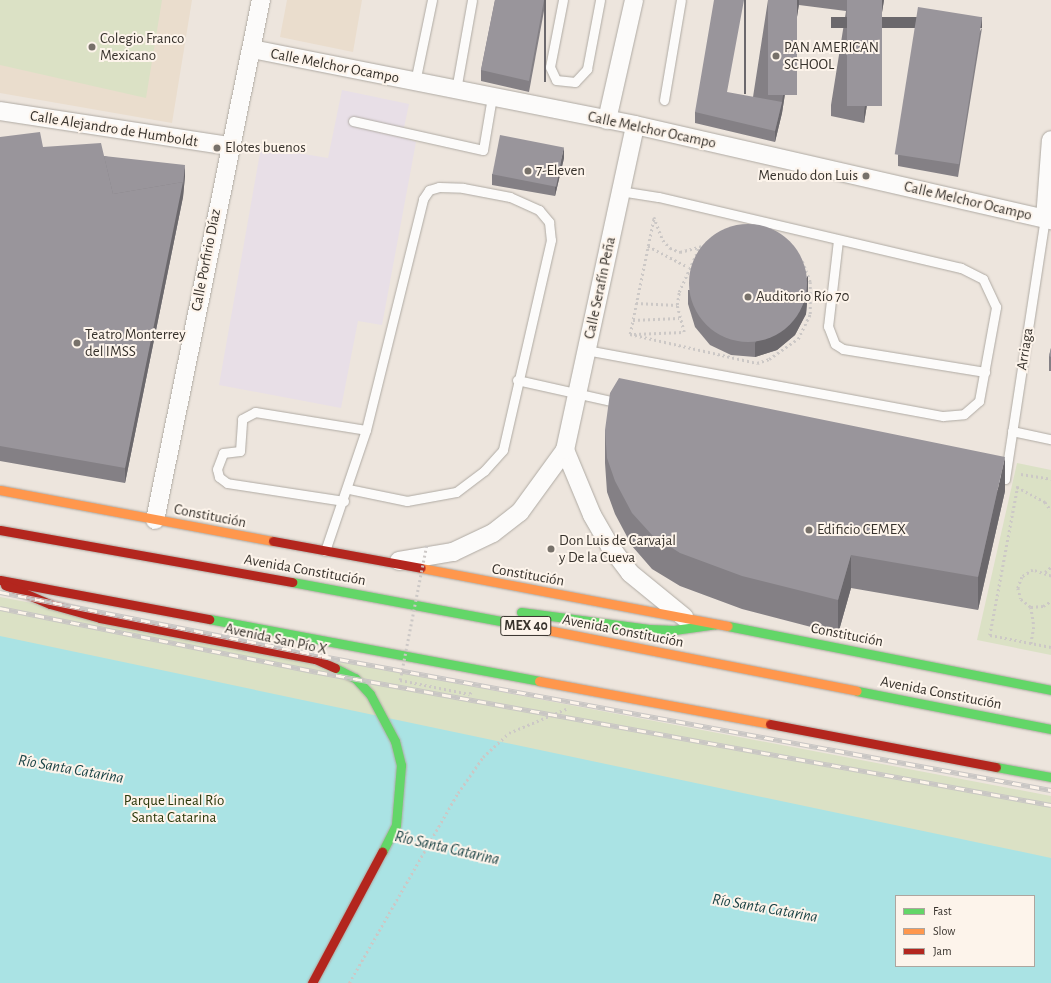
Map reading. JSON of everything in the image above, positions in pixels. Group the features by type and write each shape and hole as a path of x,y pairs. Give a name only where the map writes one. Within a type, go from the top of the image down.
{"main road":[{"name":"Constitución","path":"0,490 387,564 684,617 1051,690"},
{"name":"Avenida Constitución","path":"0,530 394,600 1051,729"},
{"path":"0,581 1051,777"},
{"name":"Avenida San Pío X","path":"0,581 50,604 100,618 315,659 355,678 382,713 395,741 401,765 396,825 312,983"},
{"path":"394,600 481,606"},
{"path":"512,610 649,629 674,630 718,624"}],"street":[{"name":"Calle Porfirio Díaz","path":"155,520 229,146 252,49 261,0"},
{"path":"607,120 634,0"},
{"name":"Calle Melchor Ocampo","path":"252,49 635,125 1048,220"},
{"name":"Calle Alejandro de Humboldt","path":"0,111 229,146"},
{"name":"Calle Serafín Peña","path":"387,564 453,552 493,533 536,494 565,450 635,125"},
{"path":"1048,220 1051,140"},
{"path":"565,450 592,514 609,545 630,573 684,617"}],"lane":[{"path":"415,82 432,0"},
{"path":"456,90 472,0"},
{"path":"563,0 550,67 556,80 576,82 588,69 600,0"},
{"path":"664,100 681,0"},
{"path":"353,121 483,150 492,97"},
{"path":"324,552 349,489 366,430 423,199 429,190 439,187 510,197 539,210 549,222 551,240 516,380 503,450 484,471 456,492 407,501 349,489"},
{"path":"586,350 948,416 973,409 979,401 996,307 983,279 961,268 658,197 621,191"},
{"name":"Arriaga","path":"1005,479 1048,220"},
{"path":"838,240 828,326 835,344 843,349 985,372"},
{"path":"516,380 576,395 630,406"},
{"path":"344,501 227,483 219,477 217,469 223,453 240,452 242,419 255,412 366,430"},
{"path":"1012,431 1051,439"},
{"path":"981,474 1005,479"}],"path":[{"path":"630,334 654,217 663,240 670,248 680,252 706,244"},
{"path":"648,246 688,267"},
{"path":"630,334 684,332 679,318 677,305 688,267 700,247"},
{"path":"630,334 757,363 769,359 798,339 810,314 809,276 800,255"},
{"path":"636,303 677,305"},
{"path":"633,320 679,318"},
{"path":"1051,479 1021,472 990,635 1051,648"},
{"path":"1005,479 1018,488 1045,502 1051,510"},
{"path":"427,543 400,680 470,694"},
{"path":"1051,567 1045,572 1027,573 1019,582 1021,600 1031,607 1043,606 1051,601"},
{"path":"1045,572 1051,576"},
{"path":"1031,607 1034,627 1031,644"},
{"path":"349,983 483,757 509,733 573,707"}],"shaded area":[{"name":"Colegio Franco Mexicano","path":"0,0 192,0 172,123 0,93"},
{"path":"287,0 362,0 353,52 280,37"},
{"path":"342,90 409,104 402,137 416,142 382,325 358,321 341,408 219,385 261,147 328,158"}],"green space":[{"name":"Colegio Franco Mexicano","path":"0,0 162,0 146,98 0,65"},
{"path":"1017,463 1051,470 1051,655 977,640"},
{"name":"Río Santa Catarina","path":"0,597 1051,796 1051,983 0,983"}],"water":[{"name":"Río Santa Catarina","path":"0,636 1051,858 1051,983 0,983"}],"building":[{"path":"495,0 544,0 529,81 481,70"},
{"path":"714,0 744,0 727,92 782,102 775,131 695,112"},
{"name":"PAN AMERICAN SCHOOL","path":"768,0 797,0 797,95 768,95"},
{"path":"847,0 882,0 882,106 847,106"},
{"path":"918,7 982,17 959,164 895,154"},
{"name":"Teatro Monterrey del IMSS","path":"40,132 43,147 101,143 113,194 183,182 125,468 0,446 0,137"},
{"name":"7-Eleven","path":"500,135 564,147 556,187 492,174"},
{"path":"104,156 185,165 183,186 183,182 113,194"},
{"name":"Auditorio Río 70","path":"748,224 771,228 790,241 803,260 807,283 803,306 790,325 771,338 748,342 725,338 706,325 693,306 689,283 693,260 706,241 725,228"},
{"name":"Edificio CEMEX","path":"619,378 1005,457 978,577 851,555 838,600 742,576 680,553 652,535 632,513 615,481 607,458 605,430 610,393"}],"railway":[{"path":"0,592 322,656 1051,790"},
{"path":"0,608 318,672 1051,805"}],"traffic: fast":[{"path":"292,582 522,625"},
{"path":"521,612 649,629 674,630 718,624"},
{"path":"209,619 539,681"},
{"path":"728,626 1051,690"},
{"path":"335,668 355,678 370,694 395,741 401,765 396,825 382,852"},
{"path":"857,691 1051,729"},
{"path":"996,767 1051,777"}],"traffic: slow":[{"path":"0,490 273,541"},
{"path":"421,568 728,626"},
{"path":"522,625 857,691"},
{"path":"539,681 770,724"}],"traffic: jam":[{"path":"0,530 292,582"},
{"path":"273,541 421,568"},
{"path":"0,580 209,619"},
{"path":"5,585 50,604 100,618 315,659 335,668"},
{"path":"770,724 996,767"},
{"path":"312,983 382,852"}],"place":[{"name":"Colegio Franco Mexicano","path":"92,47"},
{"name":"PAN AMERICAN SCHOOL","path":"776,56"},
{"name":"Elotes buenos","path":"217,148"},
{"name":"7-Eleven","path":"528,171"},
{"name":"Menudo don Luis","path":"866,176"},
{"name":"Auditorio Río 70","path":"748,297"},
{"name":"Teatro Monterrey del IMSS","path":"77,343"},
{"name":"Edificio CEMEX","path":"809,530"},
{"name":"Don Luis de Carvajal y De la Cueva","path":"551,549"}],"park label":[{"name":"Parque Lineal Río Santa Catarina","path":"174,808"}]}
